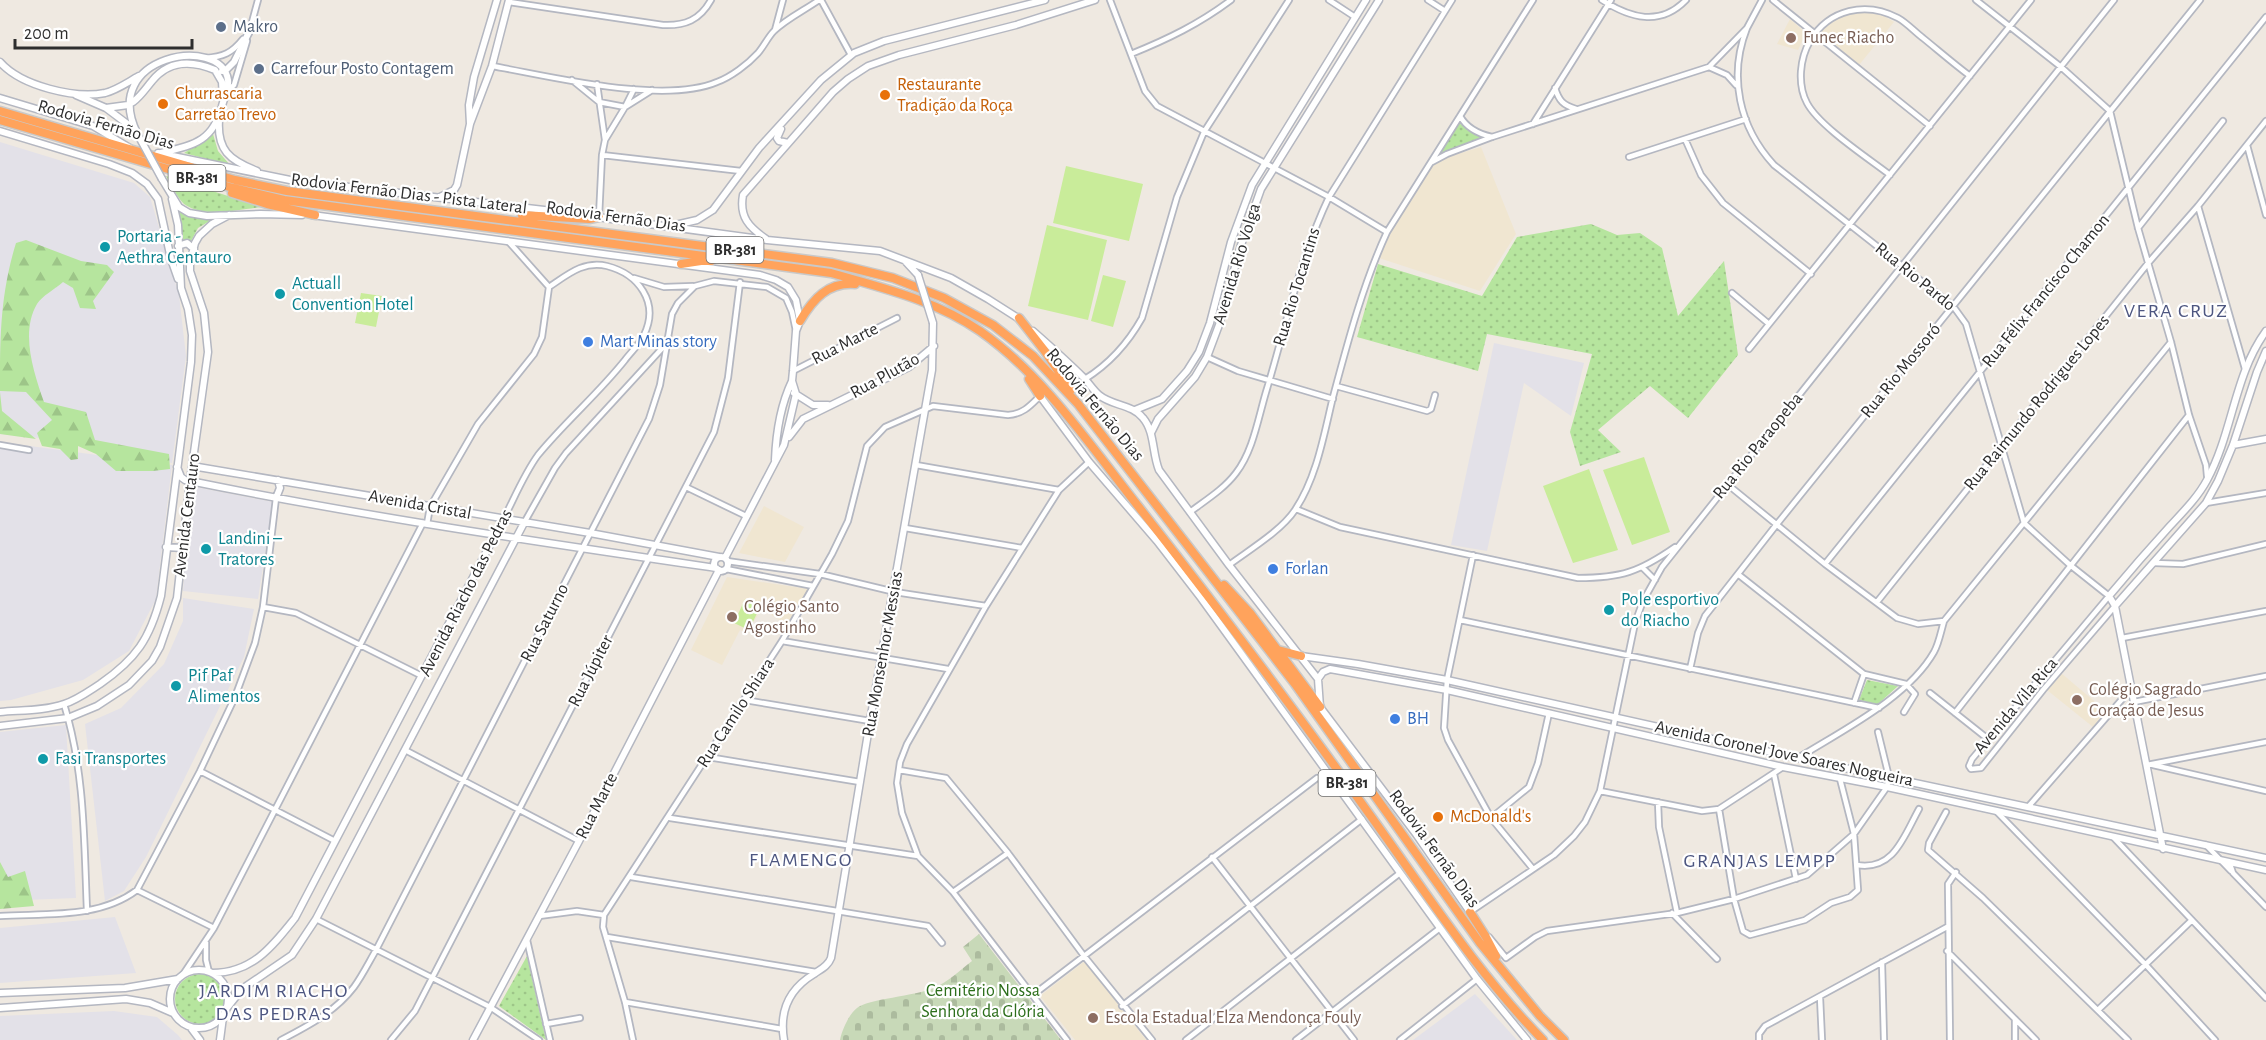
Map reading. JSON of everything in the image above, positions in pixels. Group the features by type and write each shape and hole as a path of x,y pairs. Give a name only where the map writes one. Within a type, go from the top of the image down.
{"highway":[{"name":"Rodovia Fernão Dias","path":"0,111 235,180 287,191 832,263 893,278 944,298 993,325 1033,356 1078,404 1300,691 1480,943 1540,1016 1563,1040"},
{"name":"Rodovia Fernão Dias","path":"0,120 233,188 284,200 831,273 914,297 941,308 980,331 1014,359 1068,418 1152,524 1329,758 1468,951 1511,1006 1544,1040"},
{"name":"BR-381","path":"184,174 205,184 267,204 315,216"},
{"path":"502,218 520,215 589,219 599,217"},
{"path":"681,264 701,261 758,266 768,264"},
{"path":"800,321 807,308 822,292 839,284 857,284 914,297"},
{"path":"1019,318 1044,350 1078,404"},
{"path":"1014,359 1040,396"},
{"name":"BR-381","path":"1199,560 1250,613 1320,706"},
{"path":"1278,650 1301,657"},
{"name":"BR-381","path":"1470,912 1486,937 1501,968"}],"street":[{"path":"258,0 234,84 223,101 219,133 222,147 231,158 271,177"},
{"path":"440,197 454,190 457,185 470,124 471,96 497,0"},
{"path":"470,124 492,66 509,1 680,26 696,19 706,10 711,0"},
{"path":"492,66 634,89 670,91 717,82 758,54 775,30 783,0"},
{"path":"775,30 820,0 851,55"},
{"path":"766,240 752,229 742,215 743,195 833,92 848,79 868,66 1015,17 1045,0"},
{"path":"667,227 705,216 713,210 741,171 821,80 851,55 884,41 1095,0"},
{"path":"1110,0 1145,92 1157,106 1329,197 1387,232"},
{"path":"1131,54 1176,36 1210,16 1231,0"},
{"path":"1085,378 1096,372 1118,352 1142,318 1177,197 1204,132 1289,0"},
{"path":"1329,0 1355,17"},
{"name":"Avenida Rio Volga","path":"1135,410 1162,399 1187,371 1199,352 1210,323 1231,242 1245,202 1264,163 1366,0"},
{"name":"Avenida Rio Volga","path":"1151,433 1158,419 1195,377 1207,357 1219,325 1254,205 1273,167 1379,0"},
{"path":"1428,0 1445,11"},
{"name":"Rua Rio Tocantins","path":"1190,512 1218,491 1235,474 1245,459 1301,264 1313,231 1329,197 1452,0"},
{"path":"1229,566 1287,520 1296,509 1311,475 1369,276 1387,232 1533,0"},
{"path":"1602,0 1636,16 1650,17 1675,9 1686,0"},
{"path":"1430,164 1447,154 1492,137 1709,67 1747,28 1762,0"},
{"path":"1773,0 1930,126"},
{"path":"1976,0 2061,67 2110,111 2138,228 2171,342 2189,415 2204,459 2207,479"},
{"path":"1749,349 2031,0"},
{"name":"Rua Rio Paraopeba","path":"1470,912 1554,855 1585,822 1600,791 1635,622 1642,601 1655,580 1679,544 2114,0"},
{"name":"Rua Rio Mossoró","path":"1690,669 1698,633 1705,616 2200,0"},
{"path":"1533,124 1609,2"},
{"path":"1890,175 1831,129 1807,103 1802,87 1802,58 1815,33 1831,19 1851,10 1869,9 1885,13 1900,19 1970,76"},
{"name":"Rua Félix Francisco Chamon","path":"1825,564 2266,17"},
{"name":"Rua Rio Pardo","path":"1747,28 1742,40 1736,85 1755,141 1774,165 1953,306 1966,324 2024,523"},
{"path":"73,94 108,92 159,62 174,57 224,56 230,53 249,32"},
{"path":"225,71 234,62 249,32"},
{"path":"205,58 216,63 225,71 228,91"},
{"path":"0,62 21,78 73,94 106,108 136,132"},
{"path":"106,108 128,105 138,98 161,71 174,64 189,63 225,71"},
{"path":"1709,67 1727,75 1736,85"},
{"path":"215,70 222,82 223,101"},
{"path":"144,72 132,90 128,105 129,115 171,195"},
{"path":"572,79 599,102 625,107 652,90"},
{"path":"597,84 605,140"},
{"path":"1556,88 1559,100 1566,106 1576,109"},
{"path":"599,217 602,155 605,140 634,89"},
{"path":"471,96 480,99"},
{"path":"0,98 93,126 133,150"},
{"path":"158,153 200,142 209,134 220,114"},
{"path":"788,143 779,141 777,138 789,116"},
{"path":"1460,116 1477,132 1492,137"},
{"path":"1629,157 1746,119"},
{"path":"2138,228 2223,121"},
{"name":"Rua Raimundo Rodrigues Lopes","path":"1877,602 2149,262 2199,206 2266,121"},
{"name":"BR-381","path":"0,131 109,164 132,173 147,184 158,199 171,259 182,288"},
{"path":"1685,139 1701,175 1723,203 1810,274"},
{"path":"2247,145 2266,214"},
{"name":"Rodovia Fernão Dias - Pista Lateral","path":"133,150 158,153 271,177 766,240 858,248 880,251 900,258"},
{"path":"602,155 741,171"},
{"name":"Rodovia Fernão Dias - Pista Lateral","path":"171,195 179,207 189,213 207,216 231,214 315,216 760,275 788,287 796,300 800,321"},
{"name":"Avenida Centauro","path":"0,712 64,704 90,691 126,664 146,639 155,618 160,596 191,362 192,335 182,288 178,225 171,195"},
{"path":"2199,206 2245,369"},
{"path":"194,249 195,243 204,230 231,214"},
{"path":"508,242 549,287"},
{"path":"178,246 187,243 194,249"},
{"name":"Avenida Centauro","path":"0,726 68,718 97,706 129,685 152,661 166,632 177,598 208,352 204,313 190,271 194,249"},
{"name":"Rodovia Fernão Dias","path":"900,258 951,278 1019,318 1085,378 1100,396 1135,410 1144,419 1151,433 1153,456 1159,470 1229,566 1318,679"},
{"name":"Rua Monsenhor Messias","path":"784,1040 783,1015 789,998 800,984 830,962 870,721 895,592 933,370 933,323 918,275 914,268 900,258"},
{"path":"173,1013 170,995 214,928 359,645 425,524 430,507 478,424 534,354 542,337 549,287 581,266 593,264 622,271 634,278 664,287 695,286 714,281 740,282 767,287 786,298 796,331"},
{"name":"Avenida Riacho das Pedras","path":"210,973 229,973 253,962 277,942 295,918 537,457 615,373 643,337 647,327 649,306 641,287 634,278"},
{"name":"Rua Júpiter","path":"391,1040 415,1011 714,432 728,378 740,282"},
{"name":"Rua Saturno","path":"281,1040 318,1021 336,1006 354,987 376,950 649,419 660,384 672,314 678,303 695,286"},
{"path":"1732,293 1769,324"},
{"name":"Rua Marte","path":"793,371 897,318"},
{"name":"Rua Marte","path":"775,461 775,444 787,392 792,381 796,331 800,321"},
{"name":"Avenida Vila Rica","path":"2266,330 2245,369 2218,456 2207,479 2185,509 1988,739 1969,763 1971,769 1980,768 2043,690 2206,503 2233,445 2266,351"},
{"path":"1798,758 1879,708 1918,675 1935,651 1944,621 2171,342"},
{"name":"Avenida Riacho das Pedras","path":"227,1008 234,997 252,980 292,955 316,919 555,468 566,453 667,343"},
{"name":"Rua Plutão","path":"784,445 792,431 803,419 909,367 934,346"},
{"path":"1207,357 1238,371 1333,399"},
{"name":"Rua Marte","path":"473,1040 579,841 717,569 715,562 724,559 784,445 796,394 792,381"},
{"path":"1336,386 1427,411 1431,409 1435,395"},
{"name":"Rua Plutão","path":"787,392 796,394 813,405 834,404"},
{"path":"926,408 939,406 1008,416 1017,415 1026,410 1040,396 1089,462 1059,490 948,669 907,744 897,783 898,798 918,856 953,892 1067,1040"},
{"name":"Rua Camilo Shiara","path":"604,915 670,818 783,641 848,521 867,446 885,427 926,408"},
{"path":"1955,713 2189,415"},
{"path":"2233,445 2266,439"},
{"path":"0,445 29,450"},
{"path":"2204,459 2211,460 2218,456"},
{"name":"BR-381","path":"1089,462 1194,588 1477,980 1527,1040"},
{"path":"916,465 1059,490"},
{"path":"176,466 181,477 190,481"},
{"name":"Avenida Cristal","path":"192,466 590,533 724,559 820,574 895,592 986,606"},
{"path":"225,488 227,472"},
{"path":"0,916 105,908 123,901 137,890 200,771 239,686 255,643 263,607 276,498 280,488 279,480"},
{"name":"Avenida Cristal","path":"190,481 425,524 717,569"},
{"path":"1727,484 1825,564 1897,618 1924,624 1944,621"},
{"path":"687,487 746,516"},
{"path":"2206,503 2266,493"},
{"path":"1296,509 1340,527 1578,578 1609,578 1630,573 1679,544"},
{"path":"2024,523 2070,565 2109,596 2115,606 2131,689 2149,764 2163,849"},
{"path":"905,528 1022,548"},
{"path":"2154,563 2183,564 2265,546"},
{"path":"166,547 183,548"},
{"path":"1473,555 1447,680 1444,728 1448,740 1491,818 1533,869"},
{"path":"724,559 726,568"},
{"path":"1642,567 1655,580"},
{"path":"717,569 726,568 813,586"},
{"path":"1739,575 1864,674 1906,684 1915,694 1904,712"},
{"path":"263,607 296,613 422,676"},
{"path":"2122,638 2266,611"},
{"path":"1460,620 1879,708"},
{"path":"783,641 948,669"},
{"name":"Avenida Coronel Jove Soares Nogueira","path":"1301,657 1358,664 1447,680 2266,858"},
{"path":"1355,673 1358,664"},
{"name":"Avenida Coronel Jove Soares Nogueira","path":"1318,679 1323,672 1330,669 1447,690 1783,767 1887,787 2230,864 2266,870"},
{"path":"1854,703 1864,674"},
{"path":"2134,702 2266,676"},
{"path":"1318,679 1320,706"},
{"path":"1480,698 1483,688"},
{"path":"2028,807 2131,689"},
{"path":"1930,693 1988,739"},
{"path":"745,700 870,721"},
{"path":"64,704 82,788 87,911"},
{"name":"Rodovia Fernão Dias","path":"1320,706 1506,958 1535,937 1547,932 1674,913"},
{"path":"1491,818 1529,787 1538,763 1549,713"},
{"path":"1674,913 1734,899 1807,875 1854,834 1887,787 1888,777 1878,732"},
{"path":"2149,764 2266,742"},
{"path":"405,750 579,841"},
{"path":"708,757 860,782"},
{"path":"2149,764 2266,791"},
{"path":"1600,791 1702,811 1719,808 1783,767"},
{"path":"899,770 946,778 1008,853 1122,1006 1152,1040"},
{"path":"200,771 335,841"},
{"path":"1774,774 1796,879"},
{"path":"1033,995 1317,778"},
{"path":"1719,808 1734,899 1743,931 1750,935 1805,920 1831,903 1850,897 1858,890 1854,834 1840,779"},
{"path":"1658,802 1659,827 1674,913 1717,959"},
{"path":"1857,865 1874,866 1891,857 1918,809"},
{"path":"1946,812 1929,843 1928,847 1931,852 1956,872 2128,1040"},
{"path":"1997,812 2145,964 2215,1040"},
{"path":"670,818 918,856"},
{"path":"1122,1006 1362,819"},
{"path":"2114,838 2266,998"},
{"path":"2206,845 2266,907"},
{"path":"2232,851 2230,864 2233,873"},
{"path":"953,892 1008,853"},
{"path":"1212,857 1354,1040"},
{"path":"1950,1040 1947,951 1948,884 1956,872"},
{"path":"1186,1040 1400,873"},
{"path":"631,877 928,926 942,943"},
{"path":"137,890 214,928"},
{"path":"538,916 577,911 604,915 603,927 625,1002 633,1040"},
{"path":"316,919 490,1007 539,1040"},
{"path":"2098,1010 2192,920"},
{"path":"1759,1037 1765,1026 1947,927"},
{"path":"1296,1040 1440,928"},
{"path":"607,937 816,972"},
{"path":"526,939 550,1040"},
{"path":"206,942 206,960 210,973"},
{"path":"1947,951 2036,1040"},
{"path":"1882,962 1884,1040"},
{"path":"0,993 125,987 180,977 200,970 210,973 224,984 227,992 227,1008 223,1017 220,1040"},
{"path":"1400,1040 1477,980"},
{"path":"1820,997 1822,1040"},
{"path":"0,1008 126,999 150,1003 173,1013 191,1028 200,1040"},
{"path":"625,1002 782,1029"},
{"path":"191,1028 208,1027 223,1017"},
{"path":"546,1024 579,1018"},
{"path":"2015,1019 2015,1040"}],"shaded area":[{"path":"1852,12 1869,12 1884,16 1894,22 1859,65 1820,32 1838,17"},
{"name":"Funec Riacho","path":"1790,19 1806,33 1798,50 1777,44"},
{"path":"0,142 134,183 150,197 179,295 186,356 172,463 0,431"},
{"path":"1481,147 1516,234 1480,291 1379,258 1390,234 1432,165 1447,157"},
{"path":"1494,343 1584,363 1571,416 1524,383 1487,551 1451,545"},
{"path":"0,442 172,465 156,599 129,651 83,680 0,701"},
{"name":"Landini – Tratores","path":"190,486 273,502 258,599 183,591"},
{"path":"764,506 804,527 785,562 739,553"},
{"name":"Colégio Santo Agostinho","path":"727,577 809,589 787,625 762,609 746,633 740,630 722,665 691,650"},
{"name":"Pif Paf Alimentos","path":"183,598 254,609 244,657 146,857 124,891 105,901 85,724 121,708 164,664 183,621"},
{"name":"Colégio Sagrado Coração de Jesus","path":"2061,673 2106,711 2093,727 2047,690"},
{"path":"66,725 76,898 0,901 0,732"},
{"path":"115,917 136,973 0,983 0,928"},
{"name":"Escola Estadual Elza Mendonça Fouly","path":"1085,961 1146,1040 1075,1040 1040,996"},
{"path":"1475,994 1517,1040 1413,1040"},
{"path":"114,1011 157,1017 182,1040 0,1040 0,1016"}],"green space":[{"path":"1459,123 1481,138 1436,157"},
{"path":"213,134 218,151 230,165 184,153"},
{"path":"1066,166 1143,184 1129,241 1053,223"},
{"path":"166,176 262,207 222,212 192,209 181,201"},
{"path":"177,210 194,218 213,219 198,228 190,243 179,241"},
{"path":"1591,224 1617,235 1640,233 1662,248 1678,316 1724,261 1738,355 1688,418 1650,386 1598,430 1621,452 1580,466 1570,432 1592,354 1487,334 1478,371 1357,337 1378,264 1482,296 1517,237"},
{"path":"1047,225 1107,240 1088,320 1028,306"},
{"path":"26,240 81,261 107,265 114,272 93,301 96,309 80,308 73,288 63,282 37,304 32,315 29,340 36,379 44,402 86,412 95,440 169,454 170,469 116,471 96,454 78,446 78,459 71,460 60,449 42,446 37,433 52,420 26,392 0,391 1,335 7,281 16,243"},
{"path":"1103,275 1126,281 1113,327 1091,321"},
{"path":"361,293 382,296 376,327 355,323"},
{"path":"0,392 2,411 36,439 0,434"},
{"path":"1644,457 1670,532 1632,545 1603,470"},
{"path":"1589,469 1618,550 1573,563 1543,486"},
{"path":"745,599 760,607 749,630 734,623"},
{"path":"1867,680 1898,686 1877,705 1859,700"},
{"path":"0,862 8,877 25,871 34,906 0,909"},
{"name":"Cemitério Nossa Senhora da Glória","path":"979,934 1061,1040 840,1040 849,1018 862,1005 926,991 954,976 972,961 963,947"},
{"path":"527,956 546,1040 499,1006"},
{"path":"200,974 218,981 225,999 218,1017 200,1024 182,1017 175,999 182,981"}],"place":[{"name":"Makro","path":"221,27"},
{"name":"Funec Riacho","path":"1791,38"},
{"name":"Carrefour Posto Contagem","path":"259,69"},
{"name":"Restaurante Tradição da Roça","path":"885,95"},
{"name":"Churrascaria Carretão Trevo","path":"163,104"},
{"name":"Portaria - Aethra Centauro","path":"105,247"},
{"name":"Actuall Convention Hotel","path":"280,294"},
{"name":"Mart Minas story","path":"588,342"},
{"name":"Landini – Tratores","path":"206,549"},
{"name":"Forlan","path":"1273,569"},
{"name":"Pole esportivo do Riacho","path":"1609,610"},
{"name":"Colégio Santo Agostinho","path":"732,617"},
{"name":"Pif Paf Alimentos","path":"176,686"},
{"name":"Colégio Sagrado Coração de Jesus","path":"2077,700"},
{"name":"BH","path":"1395,719"},
{"name":"Fasi Transportes","path":"43,759"},
{"name":"McDonald's","path":"1438,817"},
{"name":"Escola Estadual Elza Mendonça Fouly","path":"1093,1018"}],"district":[{"name":"VERA CRUZ","path":"2176,311"},
{"name":"FLAMENGO","path":"801,860"},
{"name":"GRANJAS LEMPP","path":"1760,861"},
{"name":"JARDIM RIACHO DAS PEDRAS","path":"274,1002"}]}
